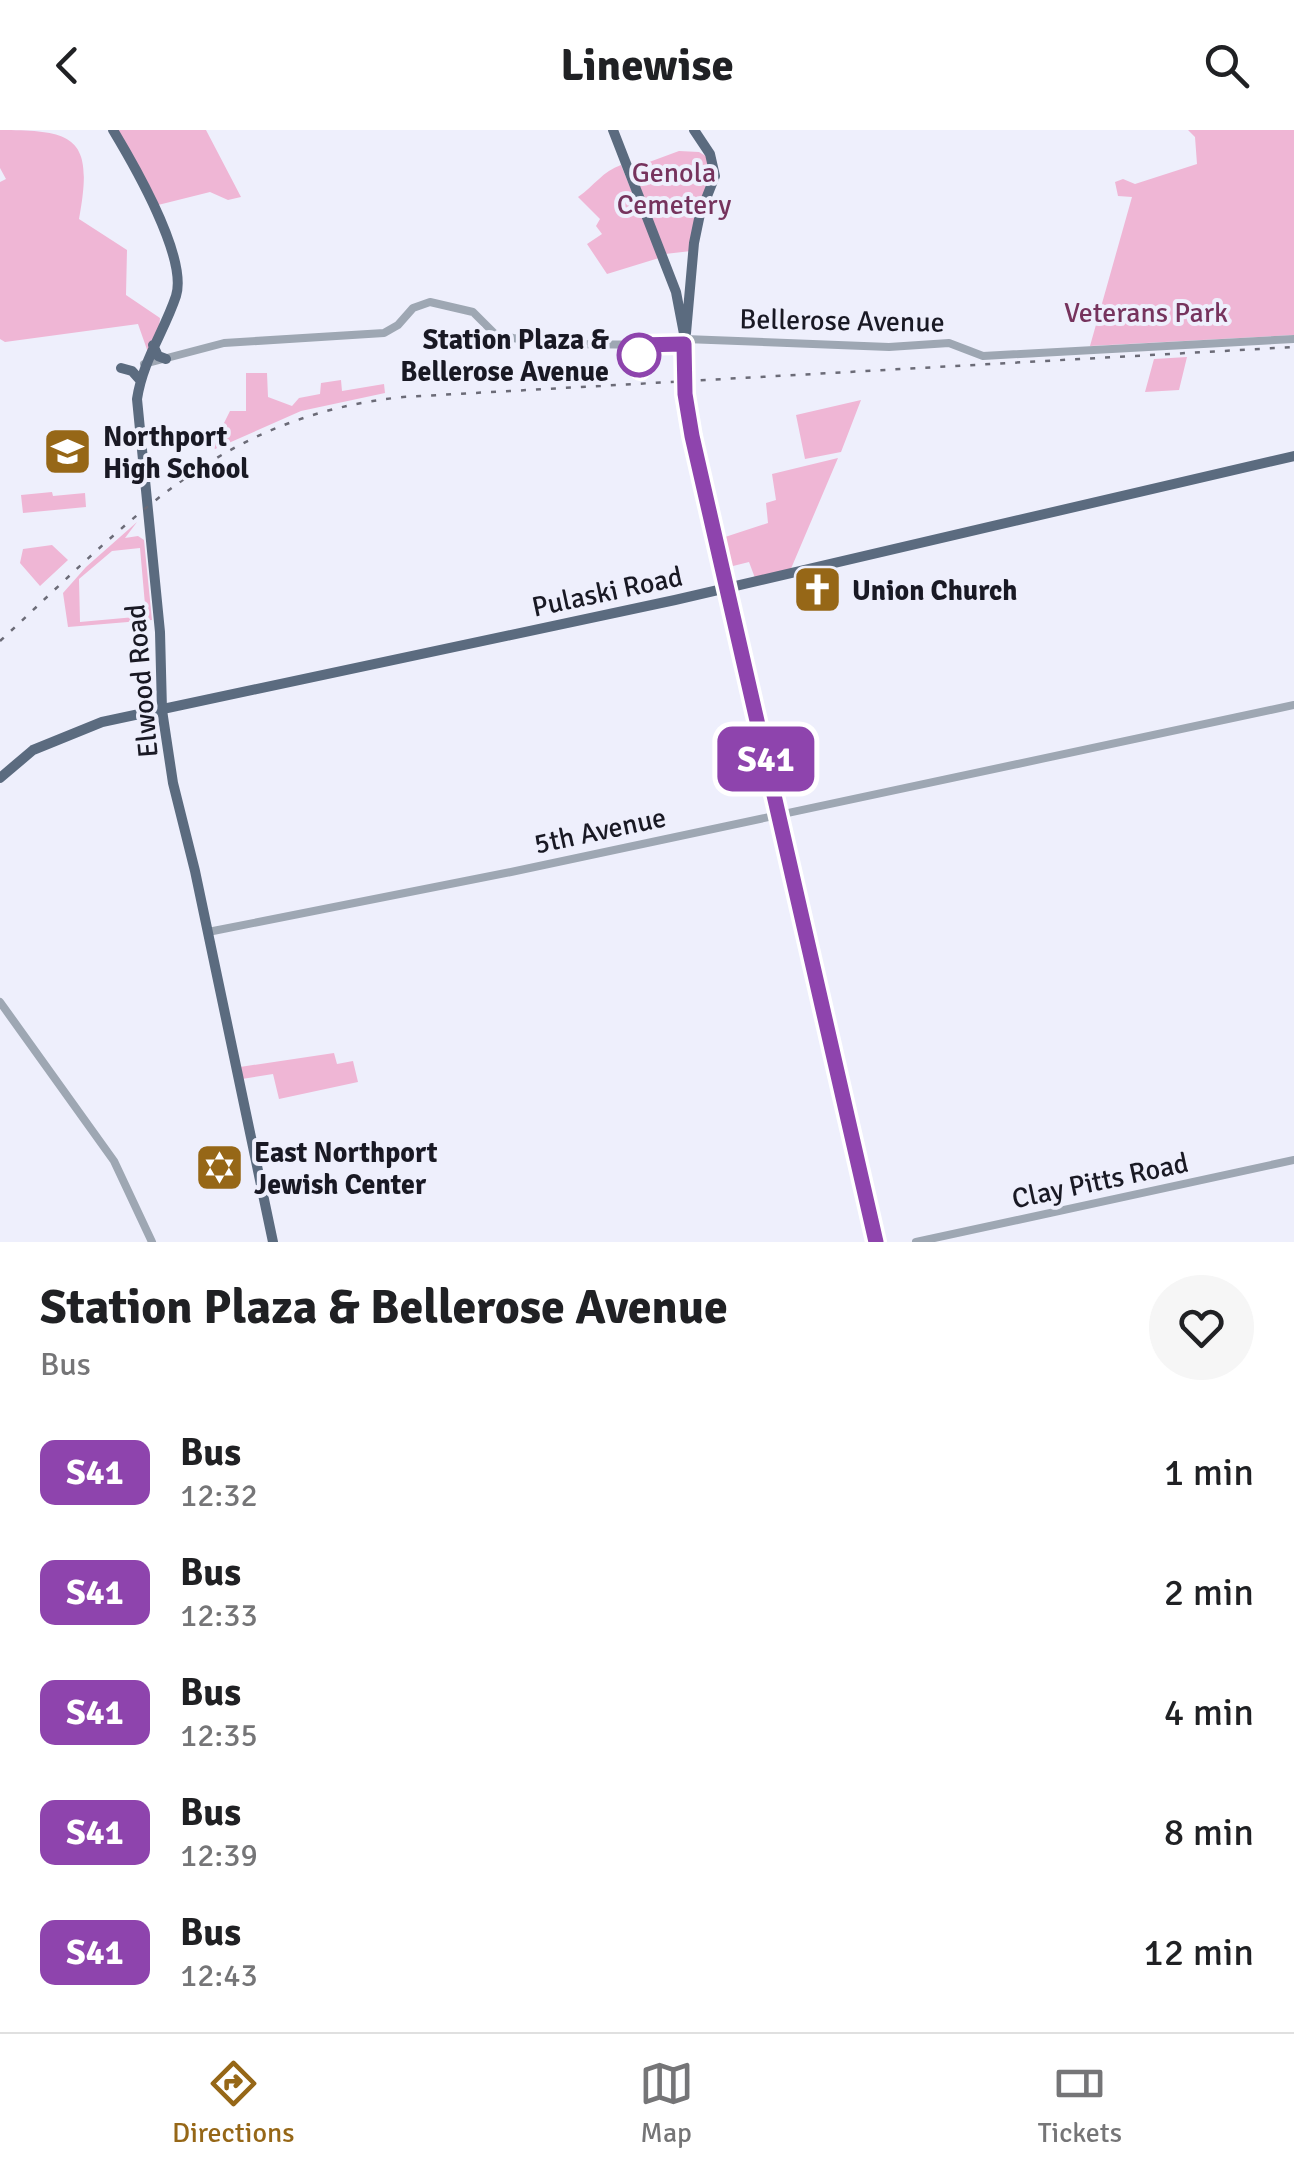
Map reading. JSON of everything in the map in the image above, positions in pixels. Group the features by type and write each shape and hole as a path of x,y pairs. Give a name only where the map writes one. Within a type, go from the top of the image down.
{"main road":[{"name":"Elwood Road","path":"113,130 177,261 178,292 144,364 137,418 160,632 162,710 173,783 273,1242"},
{"path":"613,130 676,292 685,342"},
{"path":"694,130 710,154 715,176 694,243 685,342 692,436 876,1242"},
{"path":"153,345 158,356 166,359"},
{"path":"121,368 132,371 140,380"},
{"name":"Pulaski Road","path":"0,778 33,750 67,733 729,587 1294,456"}],"street":[{"name":"Bellerose Avenue","path":"144,364 224,343 384,334 398,326 413,308 430,302 473,312 496,334 550,344 890,346 949,342 983,356 1294,339"},
{"name":"5th Avenue","path":"208,932 510,872 1294,704"},
{"path":"0,1002 58,1078 121,1172 152,1242"},
{"name":"Clay Pitts Road","path":"916,1242 1294,1160"}],"green space":[{"path":"0,130 47,133 74,144 84,171 79,219 127,250 126,295 160,318 158,340 150,358 138,324 5,342 0,339 0,182 6,179 0,168"},
{"path":"117,130 206,130 241,197 228,200 210,192 158,205"},
{"name":"Veterans Park","path":"1188,130 1294,130 1294,335 1090,346 1132,197 1118,196 1115,182 1123,179 1135,184 1197,164 1195,137"},
{"name":"Genola Cemetery","path":"679,151 699,152 709,158 713,173 691,251 665,254 633,168"},
{"path":"621,165 659,258 607,274 587,244 602,234 596,226 600,219 578,197"},
{"path":"1187,357 1179,390 1145,392 1154,359"},
{"path":"246,373 267,373 268,397 292,406 299,398 320,394 321,383 341,380 342,391 384,384 385,393 301,411 215,449 205,437 224,423 230,411 246,411"},
{"path":"861,400 841,452 805,459 796,415"},
{"path":"838,458 790,571 755,578 749,562 729,567 722,538 768,523 766,503 776,500 772,474"},
{"path":"52,492 53,496 85,493 86,507 23,513 21,495"},
{"path":"137,522 125,538 138,536 144,540 152,620 68,627 63,593","holes":["140,548 146,616 80,622 79,579 112,551"]},
{"path":"52,545 68,560 40,586 20,563 23,549"},
{"path":"334,1053 337,1064 353,1061 358,1082 279,1099 273,1074 242,1079 240,1067"}],"railway":[{"path":"0,641 135,517 180,482 228,451 280,427 338,408 403,397 1294,347"}],"bus line":[{"name":"S41","path":"640,370 638,345 684,344 685,394 692,436 876,1242"}],"place":[{"name":"Station Plaza & Bellerose Avenue","path":"639,355"},
{"name":"Northport High School","path":"68,452"},
{"name":"Union Church","path":"817,590"},
{"name":"East Northport Jewish Center","path":"219,1168"}]}
